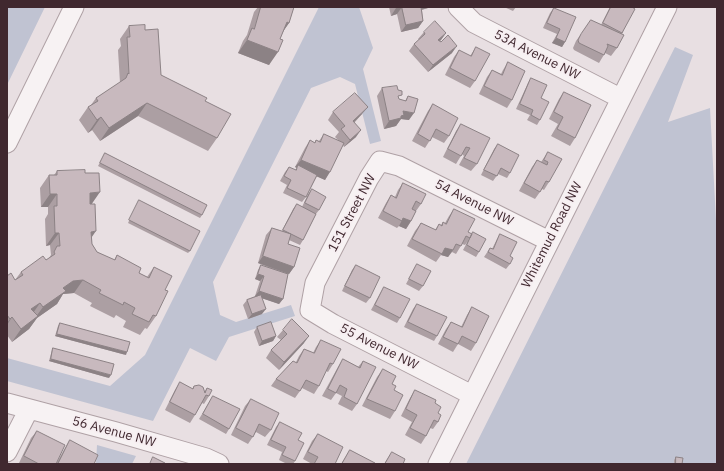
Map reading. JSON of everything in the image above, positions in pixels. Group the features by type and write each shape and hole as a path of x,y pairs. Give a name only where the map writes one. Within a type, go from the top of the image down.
{"street":[{"path":"7,143 74,7"},
{"name":"53A Avenue NW","path":"458,7 474,23 620,98"},
{"name":"Whitemud Road NW","path":"438,464 620,98 667,7"},
{"name":"151 Street NW","path":"315,284 369,178 380,161 399,166"},
{"name":"54 Avenue NW","path":"399,166 549,241"},
{"name":"55 Avenue NW","path":"315,284 310,310 332,324 472,395"},
{"name":"56 Avenue NW","path":"7,403 116,432 206,458 219,464"},
{"path":"7,452 29,409"}],"shaded area":[{"path":"7,7 45,7 7,85"},
{"path":"319,7 359,7 373,48 363,69 381,141 370,144 355,84 340,77 311,88 213,282 220,315 236,322 291,305 295,316 229,337 216,361 190,348 153,421 7,381 7,358 110,386 145,355"},
{"path":"675,47 693,55 668,122 710,108 717,239 717,464 466,464"},
{"path":"97,445 136,456 132,464 96,464"}],"building":[{"path":"261,7 294,7 289,23 287,22 280,39 283,40 278,52 247,40 252,28 254,29"},
{"path":"402,7 421,7 423,21 406,25"},
{"path":"611,7 632,7 635,9 622,33 603,23"},
{"path":"554,8 576,17 565,42 556,38 560,29 547,23"},
{"path":"591,20 624,35 617,48 607,44 608,46 604,55 579,43 578,40 581,34"},
{"path":"435,21 446,33 438,40 441,42 448,35 457,46 433,65 414,44 425,34 424,32"},
{"path":"145,25 145,30 158,29 161,75 207,98 205,101 231,114 217,138 147,103 109,128 101,117 97,120 88,107 98,101 96,98 126,78 128,73 129,74 127,37 130,37 129,26"},
{"path":"476,47 490,54 475,81 450,68 459,50 471,56"},
{"path":"508,62 525,71 512,100 484,86 492,70 502,75"},
{"path":"531,78 547,85 541,98 549,102 540,120 531,115 533,110 520,104"},
{"path":"397,86 398,90 402,91 402,95 398,96 399,99 406,101 408,96 418,99 414,113 403,111 404,115 401,116 401,118 389,121 382,88"},
{"path":"564,92 591,105 575,138 557,129 563,117 554,112"},
{"path":"355,93 368,107 353,121 361,130 350,140 341,129 345,126 333,112"},
{"path":"433,104 458,118 449,136 436,129 430,141 418,134"},
{"path":"461,124 490,138 477,164 464,158 470,148 466,147 461,156 448,149"},
{"path":"324,134 344,143 330,172 301,160 310,140 315,143 316,140 320,142"},
{"path":"498,144 519,155 510,173 501,168 497,176 484,170"},
{"path":"548,152 562,159 549,182 546,181 540,192 524,183 537,160 547,165 548,162 544,160"},
{"path":"105,153 207,205 202,215 100,163"},
{"path":"298,165 317,175 306,197 287,188 291,180 284,176 289,167 296,170"},
{"path":"85,170 85,173 99,173 100,192 90,193 90,204 95,204 96,231 91,232 92,244 97,252 115,260 117,255 141,268 139,273 149,278 154,267 172,276 165,290 168,291 156,316 153,315 149,322 132,314 135,308 124,302 123,305 99,293 101,290 83,280 73,281 63,288 66,291 43,307 40,303 31,309 38,316 21,329 12,317 10,319 7,315 7,276 11,273 15,280 23,275 21,272 43,256 46,260 55,254 54,252 57,246 60,246 59,233 55,233 54,206 57,206 57,194 50,194 49,175 57,175 57,171"},
{"path":"403,183 426,194 421,204 416,201 412,209 416,211 411,221 403,218 402,221 383,211 391,195 396,198"},
{"path":"312,189 326,197 319,210 305,203"},
{"path":"139,200 200,231 190,251 129,220"},
{"path":"297,204 316,214 303,240 283,230"},
{"path":"454,209 475,219 468,232 472,234 470,238 466,236 461,246 456,244 453,250 445,248 442,254 412,239 421,223 436,230 439,224 442,226 443,222 446,224"},
{"path":"272,228 291,234 288,244 300,248 294,267 263,256"},
{"path":"473,232 486,239 479,252 467,245"},
{"path":"500,234 517,242 510,256 513,258 510,264 488,252 490,248 493,249"},
{"path":"417,264 431,271 423,286 409,279"},
{"path":"261,265 288,274 283,299 259,291 264,276 258,274"},
{"path":"356,265 380,277 370,298 345,286"},
{"path":"384,287 410,299 400,318 375,305"},
{"path":"261,295 266,309 252,314 247,300"},
{"path":"417,304 447,317 437,336 408,322"},
{"path":"472,307 489,316 476,343 462,336 458,344 443,337 451,322 462,327"},
{"path":"292,319 309,336 284,362 271,350 287,334 283,330"},
{"path":"271,322 276,336 262,341 257,327"},
{"path":"60,323 130,342 127,352 57,334"},
{"path":"321,340 341,349 333,364 330,363 319,386 306,380 300,391 276,379 293,361 297,363 304,349 314,353"},
{"path":"53,348 114,364 111,375 51,359"},
{"path":"343,359 360,368 363,361 376,367 357,404 344,397 347,389 340,385 336,393 328,389"},
{"path":"383,369 396,376 392,384 396,386 394,390 403,395 395,411 367,399"},
{"path":"180,382 193,389 194,386 199,385 203,387 205,393 207,388 212,390 209,396 206,395 195,415 170,402"},
{"path":"415,390 436,400 435,403 441,407 438,413 441,415 438,422 434,420 426,436 410,428 417,415 406,409"},
{"path":"213,396 240,409 229,429 203,414"},
{"path":"251,399 279,413 271,430 259,424 253,437 236,428"},
{"path":"280,422 302,433 298,440 304,443 295,461 282,455 286,447 271,440"},
{"path":"37,431 65,445 56,464 39,464 24,456"},
{"path":"318,434 343,447 335,464 314,464 318,457 308,452"},
{"path":"70,440 98,455 94,464 58,464"},
{"path":"350,450 375,463 375,464 342,464"},
{"path":"392,452 405,459 403,464 385,464"},
{"path":"153,457 165,463 165,464 150,464"},
{"path":"676,457 683,458 682,464 676,464"}]}
